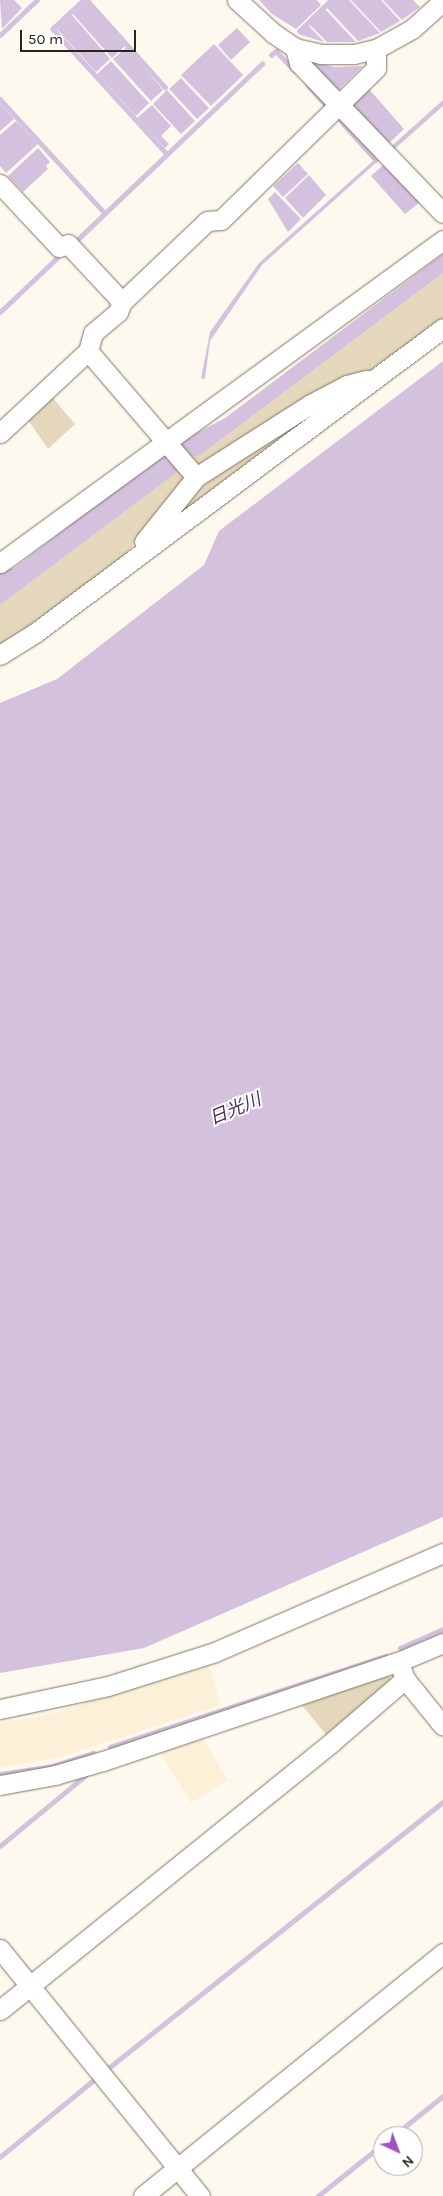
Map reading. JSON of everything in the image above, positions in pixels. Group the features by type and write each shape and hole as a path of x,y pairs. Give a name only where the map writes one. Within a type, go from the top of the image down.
{"street":[{"path":"237,0 273,34 295,48 320,54 354,54 376,50 412,29 443,1"},
{"path":"295,48 299,63 443,213"},
{"path":"0,432 88,351 93,333 118,312 122,302 207,221 221,220 376,68 376,50"},
{"path":"0,184 59,247 68,244 122,302"},
{"path":"0,563 273,367 443,240"},
{"path":"0,655 443,328"},
{"path":"88,351 193,473"},
{"path":"127,563 193,473 347,384 377,377"},
{"path":"0,1709 108,1686 214,1652 443,1553"},
{"path":"0,2010 334,1741 402,1671 443,1642"},
{"path":"402,1671 443,1726"},
{"path":"0,1785 55,1775 402,1671"},
{"path":"0,1949 200,2196"},
{"path":"143,2196 443,1953"}],"shaded area":[{"path":"443,273 443,320 372,372 198,467 185,456 199,456"},
{"path":"357,385 151,538 186,494"},
{"path":"52,397 75,424 48,449 28,420"},
{"path":"180,470 186,476 123,558 0,649 0,605"},
{"path":"209,1666 221,1705 61,1757 0,1768 0,1722 38,1717"},
{"path":"389,1675 392,1682 327,1736 301,1704"},
{"path":"202,1737 228,1780 191,1803 159,1751"}],"water":[{"path":"0,0 14,0 22,8 2,29"},
{"path":"259,0 317,0 321,5 296,29 272,14"},
{"path":"334,0 349,0 380,33 358,41 326,7"},
{"path":"351,0 381,0 400,21 381,32"},
{"path":"383,0 413,0 420,7 402,20"},
{"path":"86,2 125,46 112,58 73,14"},
{"path":"325,9 356,42 327,42 309,24"},
{"path":"72,15 110,59 96,72 57,29"},
{"path":"308,25 324,42 298,34"},
{"path":"237,28 250,42 231,60 218,45"},
{"path":"214,44 243,75 211,106 181,75"},
{"path":"127,47 163,90 151,101 113,59"},
{"path":"111,61 149,103 136,116 97,74"},
{"path":"311,62 335,67 363,66 335,93"},
{"path":"181,78 209,108 197,119 169,89"},
{"path":"368,88 404,129 385,147 351,104"},
{"path":"167,90 195,121 181,134 153,104"},
{"path":"443,100 443,106 389,154 386,151"},
{"path":"0,103 14,119 0,131"},
{"path":"152,105 171,126 161,136 169,144 165,148 137,118"},
{"path":"16,121 38,144 6,173 0,166 0,135"},
{"path":"38,148 50,162 46,166 48,169 23,192 8,176"},
{"path":"373,161 378,161 262,265 210,341 205,379 201,378 210,332 259,263"},
{"path":"298,163 308,174 283,197 273,186"},
{"path":"383,165 420,202 405,214 371,176"},
{"path":"309,175 326,195 303,218 285,198"},
{"path":"275,192 301,219 288,232 268,199"},
{"path":"443,254 443,273 199,456 185,456 180,470 0,605 0,572 14,568 176,444 225,418"},
{"name":"日光川","path":"443,361 443,1517 144,1648 0,1673 0,703 57,679 204,565 219,531"}],"waterway":[{"path":"0,35 37,0"},
{"path":"84,0 53,29 167,154"},
{"path":"87,0 165,87"},
{"path":"299,31 331,0"},
{"path":"271,55 276,51 295,71"},
{"path":"76,241 262,64"},
{"path":"307,84 328,107"},
{"path":"0,99 105,213"},
{"path":"341,121 376,160"},
{"path":"0,312 57,258"},
{"path":"400,1648 443,1629"},
{"path":"110,1747 385,1656"},
{"path":"0,1774 53,1766 93,1753"},
{"path":"0,1846 85,1776"},
{"path":"106,2070 443,1802"},
{"path":"0,2157 95,2079"},
{"path":"406,2126 443,2096"},
{"path":"318,2196 373,2152"}]}
